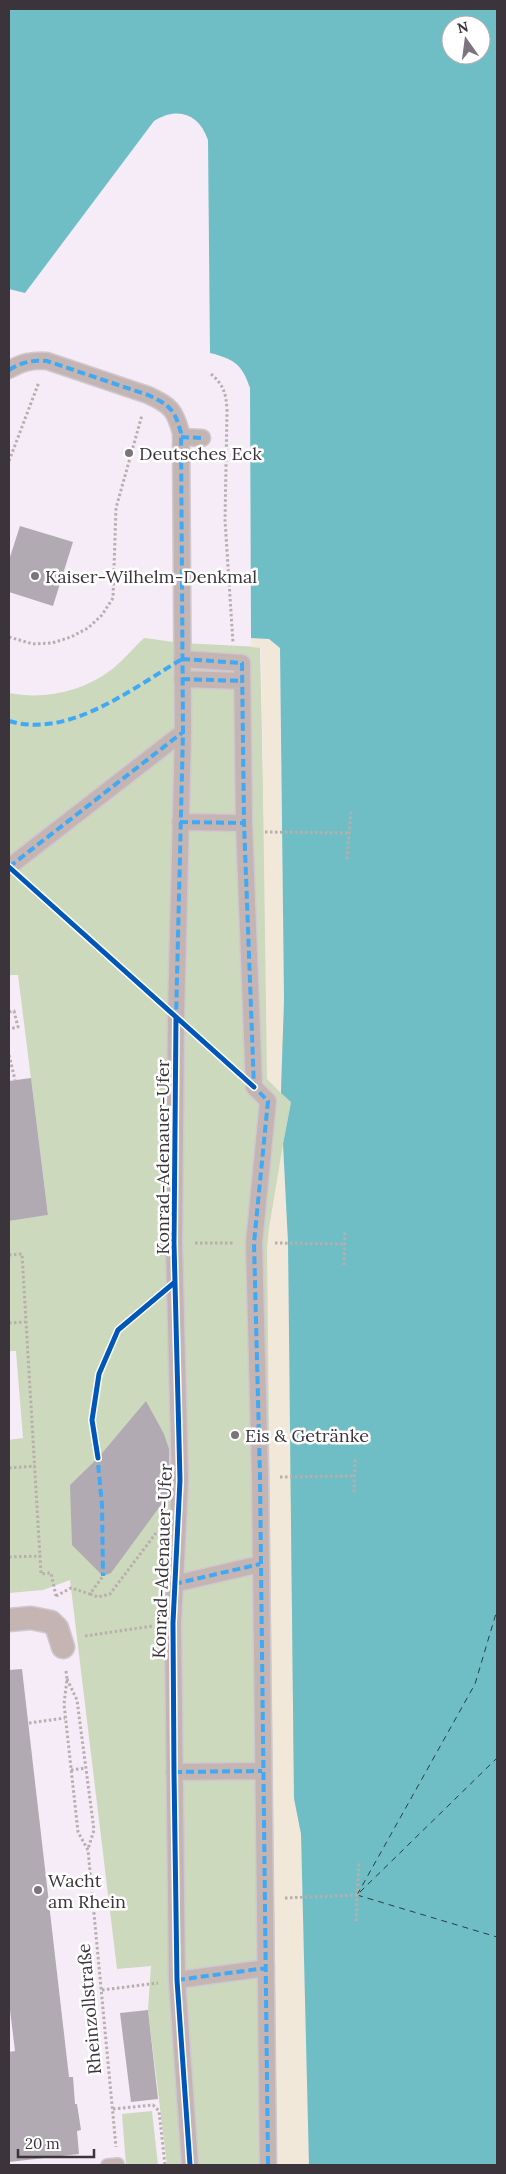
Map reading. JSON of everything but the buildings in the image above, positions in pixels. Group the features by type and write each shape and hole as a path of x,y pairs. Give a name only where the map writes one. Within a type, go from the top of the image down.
{"street":[{"path":"9,370 20,363 35,360 47,361"},
{"name":"Konrad-Adenauer-Ufer","path":"47,361 162,402 170,408 177,418 181,437 182,732 176,1017 174,1243 180,1480 172,1623 177,1980 190,2165"},
{"path":"181,437 202,438"},
{"path":"182,659 242,663 244,827 254,1087 268,1101 260,1243 260,1564 268,2165"},
{"path":"182,679 242,681"},
{"path":"9,867 182,732"},
{"path":"180,822 244,827"},
{"name":"Konrad-Adenauer-Ufer","path":"174,1584 260,1564"},
{"path":"9,1620 30,1618 51,1622 63,1650"},
{"path":"174,1772 262,1771"},
{"path":"177,1980 266,1968"}],"path":[{"path":"9,460 47,361"},
{"path":"211,374 221,383 226,393 225,520 233,646"},
{"path":"9,637 33,644 52,643 71,637 95,621 113,598 116,508 148,396"},
{"path":"348,859 351,812"},
{"path":"244,827 349,833"},
{"path":"9,1012 14,1011 18,1027 9,1029"},
{"path":"176,1017 254,1087"},
{"path":"9,1055 15,1080"},
{"path":"344,1230 344,1265"},
{"path":"174,1243 344,1244"},
{"path":"9,1255 22,1254 41,1574 51,1573 56,1596"},
{"path":"9,1323 25,1322"},
{"path":"354,1492 355,1459"},
{"path":"9,1468 35,1466"},
{"path":"275,1477 354,1476"},
{"path":"71,1588 98,1597 110,1594 169,1515 179,1510"},
{"path":"9,1557 40,1556"},
{"path":"90,1594 102,1576"},
{"path":"63,1650 172,1623"},
{"path":"29,1723 65,1718"},
{"path":"71,1770 86,1768"},
{"path":"356,1921 359,1861"},
{"path":"276,1900 303,1896 357,1895"},
{"path":"102,1990 155,1983"},
{"path":"113,2109 153,2104 159,2111 165,2165"}],"green space":[{"path":"144,638 182,643 260,647 264,824 291,1102 283,1144 309,2165 167,2165 148,2010 151,1966 117,1969 70,1580 43,1590 9,1593 9,1440 23,1438 16,1351 9,1351 9,1221 48,1215 18,975 9,975 9,693 49,695 88,684 100,678 115,666"},
{"path":"152,2111 158,2165 126,2165 122,2114"}],"sand":[{"path":"251,638 269,639 280,648 284,1000 281,1093 267,1079 261,648 251,647"},
{"path":"283,1144 288,1243 294,1798 301,1834 309,2165 277,2165 267,1247"}],"water":[{"path":"9,9 497,9 497,2165 309,2165 301,1834 294,1798 288,1243 283,1144 291,1102 281,1093 284,1000 280,648 269,639 251,638 250,388 244,373 236,364 231,360 210,353 208,140 199,124 187,115 179,114 163,116 154,121 25,293 9,289"}],"ferry route":[{"path":"357,1895 475,1684 497,1610"},
{"path":"360,1892 497,1758"},
{"path":"357,1895 497,1937"}],"marked path":[{"path":"9,370 27,362 47,361 148,395 167,405 174,414 181,433 183,732 176,1019"},
{"path":"181,437 202,438"},
{"path":"182,659 242,663 244,823 254,1087 268,1101 254,1243 260,1477 268,2165"},
{"path":"9,721 32,725 54,723 77,717 100,708 122,696 182,659"},
{"path":"182,679 242,681"},
{"path":"9,867 183,732"},
{"path":"180,822 244,823"},
{"path":"97,1453 102,1505 103,1576"},
{"path":"174,1584 260,1564"},
{"path":"174,1772 262,1771"},
{"path":"177,1980 266,1968"}],"cycle path":[{"path":"9,867 254,1087"},
{"path":"176,1017 174,1243 180,1480 173,1623 174,1772 177,1980 190,2165"},
{"path":"98,1458 92,1420 99,1374 118,1330 175,1282"}],"place":[{"name":"Deutsches Eck","path":"129,453"},
{"name":"Kaiser-Wilhelm-Denkmal","path":"35,576"},
{"name":"Eis & Getränke","path":"235,1435"},
{"name":"Wacht am Rhein","path":"38,1890"}]}
